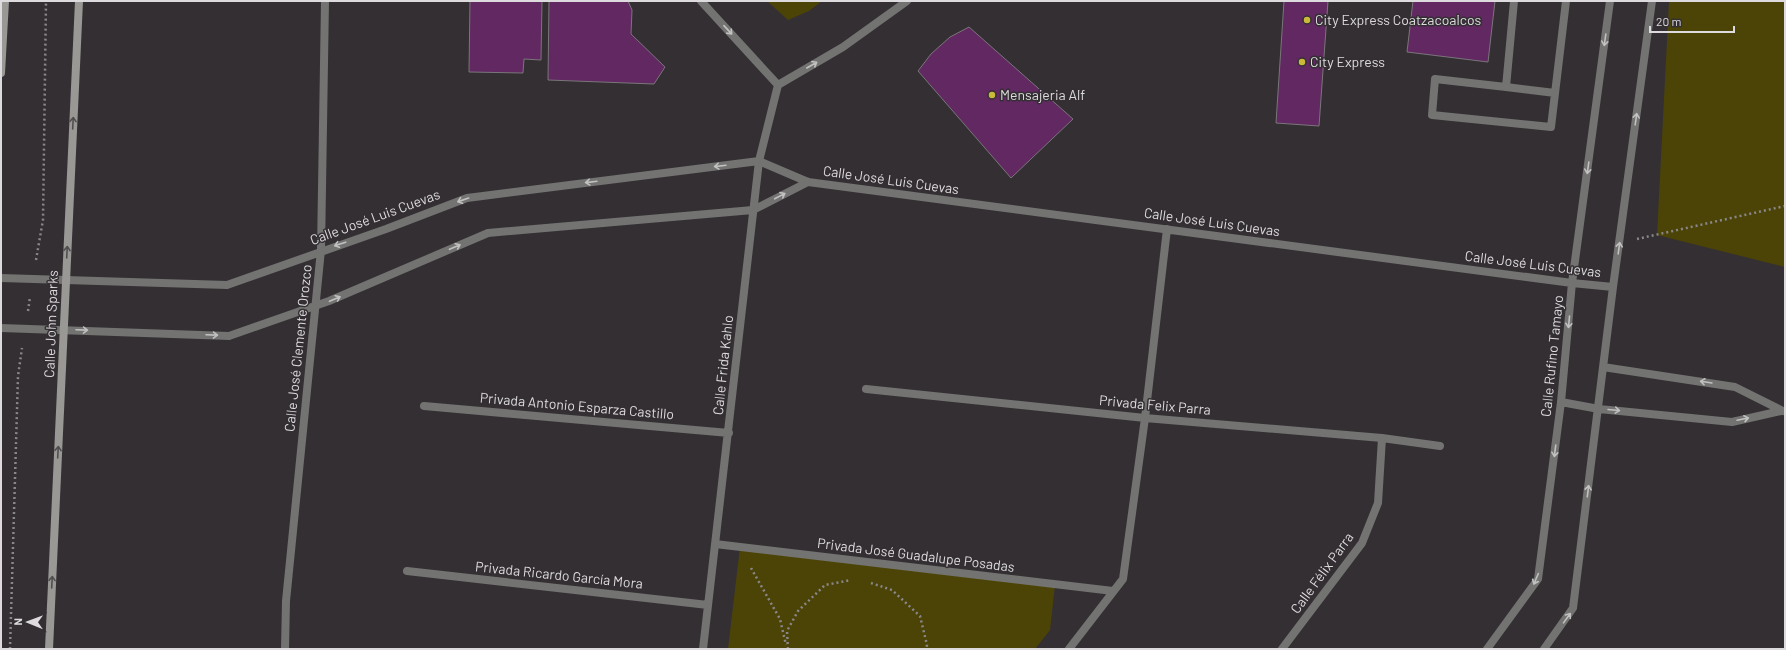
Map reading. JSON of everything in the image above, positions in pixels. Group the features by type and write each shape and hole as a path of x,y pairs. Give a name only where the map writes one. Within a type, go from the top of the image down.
{"main road":[{"path":"1,73 4,1"},
{"name":"Calle John Sparks","path":"49,649 79,1"}],"street":[{"name":"Calle José Clemente Orozco","path":"285,649 286,602 321,250 325,1"},
{"path":"701,1 778,85 843,47 907,1"},
{"path":"1506,87 1514,1"},
{"path":"1555,94 1435,79 1432,116 1551,127 1555,94 1566,1"},
{"name":"Calle Rufino Tamayo","path":"1487,649 1538,579 1561,402 1572,283 1610,1"},
{"path":"1544,649 1573,608 1613,287 1652,1"},
{"name":"Calle Frida Kahlo","path":"703,649 759,161 778,85"},
{"name":"Calle José Luis Cuevas","path":"1,278 227,285 321,250 386,229 467,198 759,161 808,182 1572,283 1613,287"},
{"path":"1,328 229,336 315,306 488,233 753,210 808,182"},
{"path":"1069,649 1123,579 1145,418 1167,229"},
{"path":"1603,367 1735,387 1783,411"},
{"name":"Privada Felix Parra","path":"866,389 1145,418 1382,438 1440,446"},
{"path":"1561,402 1599,409 1732,422 1783,411"},
{"name":"Privada Antonio Esparza Castillo","path":"424,406 728,433"},
{"name":"Calle Félix Parra","path":"1282,649 1362,543 1378,503 1382,438"},
{"name":"Privada José Guadalupe Posadas","path":"715,544 1113,591"},
{"name":"Privada Ricardo García Mora","path":"407,571 708,605"}],"path":[{"path":"1619,243 1785,206"},
{"path":"750,567 780,619 787,649"},
{"path":"787,649 787,631 798,611 824,584 853,580"},
{"path":"867,581 892,590 920,616 927,645 926,649"}],"shaded area":[{"path":"767,1 822,1 809,11 788,20"},
{"path":"1669,1 1785,1 1785,267 1657,235"},
{"path":"740,547 1055,585 1050,630 1035,649 728,649"}],"building":[{"path":"470,1 542,1 541,60 524,59 523,73 469,72"},
{"path":"549,1 628,1 632,10 631,34 665,67 654,84 548,80"},
{"name":"City Express","path":"1284,1 1328,1 1319,126 1276,123"},
{"path":"1413,1 1495,1 1488,62 1407,52"},
{"name":"Mensajeria Alf","path":"969,27 1073,119 1011,178 918,71 931,54 950,37"}],"place":[{"name":"City Express Coatzacoalcos","path":"1307,20"},
{"name":"City Express","path":"1302,62"},
{"name":"Mensajeria Alf","path":"992,95"}]}
